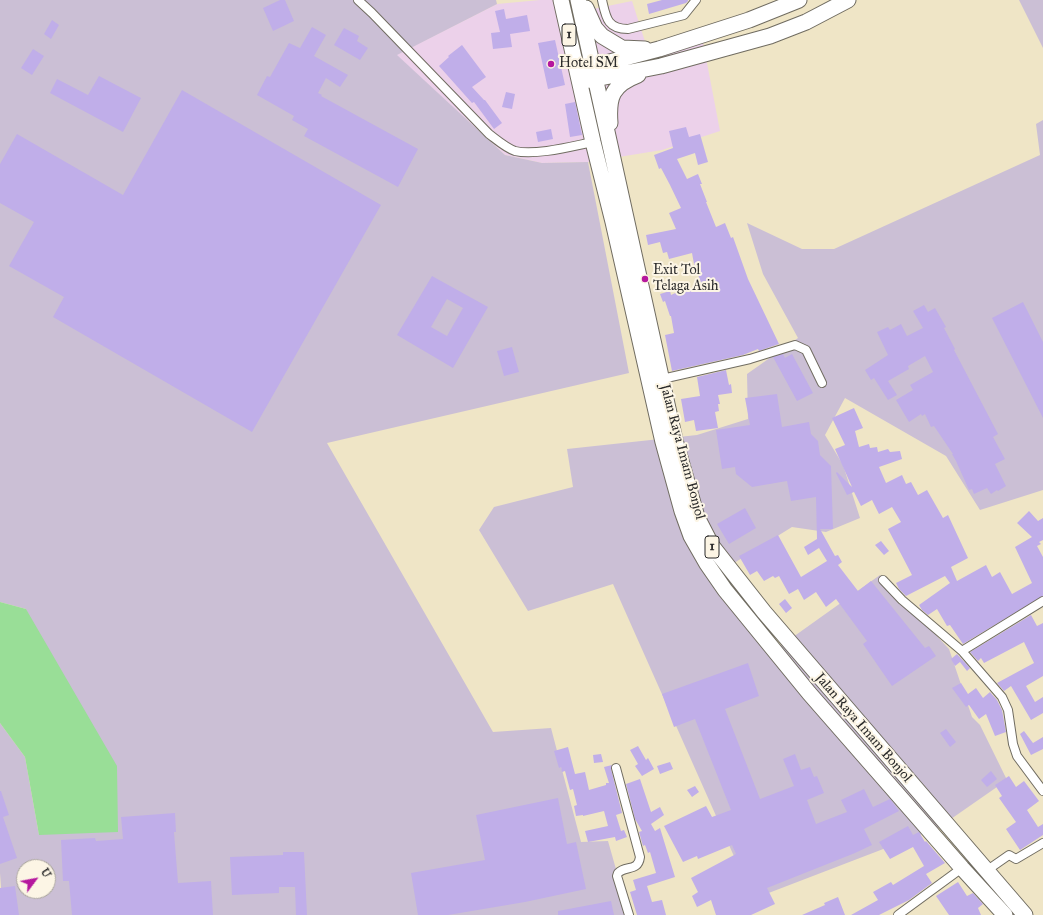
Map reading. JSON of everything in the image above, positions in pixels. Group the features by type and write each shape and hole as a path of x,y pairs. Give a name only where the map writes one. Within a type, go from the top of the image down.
{"highway":[{"name":"Jalan Raya Imam Bonjol","path":"561,0 663,442 682,511 691,536 707,564 725,590 804,687 1005,915"},
{"name":"Jalan Raya Imam Bonjol","path":"578,0 675,440 697,517 712,546 764,612 974,858 1025,915"},
{"path":"583,0 595,28 602,36 622,48 659,49"},
{"path":"594,73 659,49 749,20 799,0"},
{"path":"612,158 610,114 611,100 615,90 626,80 661,66 770,36 790,29 823,14 848,0"},
{"path":"579,76 661,66"},
{"path":"962,868 974,858"}],"street":[{"path":"358,0 490,134 501,143 515,151 526,152 545,151 593,142"},
{"path":"602,0 606,16 610,23 618,29 628,30 684,15 696,0"},
{"path":"662,379 750,359 795,345 806,350 822,383"},
{"path":"883,580 902,600 962,651 1002,697 1007,704 1013,744 1017,756 1043,791"},
{"path":"962,651 1043,601"},
{"path":"616,768 640,857 638,864 635,867 620,871 617,876 629,915"},
{"path":"986,871 1009,855 1016,859 1043,843"},
{"path":"898,915 962,868"}],"shaded area":[{"path":"0,0 496,0 497,4 397,55 505,155 542,163 588,162 629,373 327,443 493,732 551,728 581,842 608,841 629,915 3,915 0,873 0,723 25,757 39,835 26,609 0,602"},
{"path":"540,0 565,0 569,14 632,1 648,51 702,37 720,131 662,150 588,162 542,163 505,155 396,55 497,4"},
{"path":"1019,0 1043,0 1043,48"},
{"path":"1043,120 1043,490 980,510 946,456 845,398 825,435 843,465 860,518 826,532 792,527 718,573 779,647 880,575 949,649 972,717 980,725 1007,780 938,828 753,899 613,584 528,611 479,530 494,507 573,487 567,449 697,435 748,419 747,374 798,338 763,274 747,223 802,249 834,249 1040,155 1036,124"}],"green space":[{"path":"0,602 26,609 117,766 118,832 39,835 25,757 0,723"}],"building":[{"path":"280,0 285,0 294,21 273,31 263,8"},
{"path":"662,0 688,1 686,3 649,14 647,4"},
{"path":"504,9 506,19 527,15 530,31 510,34 512,47 493,49 491,33 500,32 495,11"},
{"path":"52,20 59,25 51,39 44,34"},
{"path":"312,27 326,35 314,56 348,75 340,87 326,78 318,93 418,149 398,187 304,136 308,129 292,120 294,116 257,95 267,76 270,77 289,43 300,48"},
{"path":"344,28 359,36 357,41 368,48 360,60 334,45"},
{"name":"Hotel SM","path":"555,40 565,85 548,89 538,43"},
{"path":"462,45 486,77 472,87 485,100 502,123 494,129 474,102 472,103 439,66 449,57 448,56"},
{"path":"33,49 44,56 32,75 21,68"},
{"path":"99,76 141,98 123,132 50,93 57,79 88,95"},
{"path":"182,90 381,205 252,432 53,317 64,297 9,266 34,222 0,203 0,164 17,134 123,195"},
{"path":"506,92 515,94 512,109 502,107"},
{"path":"575,102 582,135 570,137 565,104"},
{"path":"686,127 689,137 700,134 708,162 698,165 695,153 677,159 687,179 698,174 706,202 716,227 725,223 731,238 733,237 748,279 779,344 759,351 758,349 743,355 672,371 665,335 674,333 671,316 665,301 663,302 660,294 670,291 671,295 686,288 688,291 701,283 694,264 692,253 669,259 667,252 663,253 660,242 648,245 646,235 676,229 669,213 681,208 661,168 659,169 654,155 673,148 669,131"},
{"path":"551,129 553,139 538,142 536,132"},
{"path":"432,276 488,307 453,368 397,335","holes":["447,299 463,308 447,336 431,327"]},
{"path":"1023,302 1043,342 1043,418 992,318"},
{"path":"924,305 928,312 935,308 946,327 944,328 955,349 954,350 998,434 993,437 1005,459 995,464 1006,486 991,494 987,488 974,494 972,489 969,490 953,454 934,426 931,427 925,414 922,416 921,414 909,422 896,400 913,390 910,385 933,372 925,356 908,366 909,369 888,381 897,395 888,400 874,378 871,380 865,370 888,355 877,332 888,327 890,330 901,324 907,336 923,328 913,311"},
{"path":"512,347 519,372 504,376 497,351"},
{"path":"783,354 785,358 792,354 813,393 797,401 773,357"},
{"path":"726,370 729,385 731,384 732,393 718,395 720,404 718,404 719,411 715,412 718,428 696,431 694,420 685,422 681,399 700,396 697,377"},
{"path":"777,394 782,427 809,422 811,434 818,441 820,455 831,466 833,529 820,529 835,556 838,555 842,562 838,565 858,591 871,581 925,648 929,646 936,656 892,686 863,644 867,641 836,599 826,607 816,592 804,600 798,589 789,594 779,576 775,578 773,576 764,581 757,571 750,575 739,556 778,535 801,577 827,561 819,548 808,555 804,547 817,539 816,497 791,501 787,481 752,487 736,474 735,467 722,469 716,430 750,425 745,398"},
{"path":"854,408 863,428 855,431 859,447 869,444 870,448 877,447 878,452 888,449 890,452 900,451 902,459 879,467 886,483 902,475 906,484 911,482 918,495 927,490 943,518 948,515 968,558 951,567 957,581 986,565 992,577 1000,572 1012,594 1032,583 1015,547 1032,537 1017,523 1029,511 1038,521 1043,518 1043,540 1039,542 1041,544 1037,546 1043,557 1043,596 963,644 950,625 947,626 937,609 928,615 919,605 950,583 945,576 906,596 899,589 896,583 912,575 888,529 901,522 892,507 879,514 872,500 861,506 854,492 847,495 836,473 837,472 852,487 835,449 845,445 832,418"},
{"path":"745,508 756,528 729,544 717,524"},
{"path":"881,541 889,551 884,555 875,545"},
{"path":"785,599 792,608 786,613 779,604"},
{"path":"1031,615 1037,626 1043,623 1043,676 1026,686 1035,702 1043,697 1043,713 1031,720 1011,686 1004,691 997,683 1034,663 1024,642 984,663 981,658 978,661 970,652"},
{"path":"957,654 970,668 967,671 960,662 955,666 951,659"},
{"path":"748,663 759,696 725,709 760,799 794,786 783,759 795,754 801,770 810,767 814,777 817,776 824,793 807,800 816,824 847,812 841,800 864,789 873,807 890,799 899,811 864,829 872,845 767,888 775,904 751,915 716,915 711,900 697,907 692,896 698,892 691,878 736,854 732,845 698,859 697,856 683,862 664,826 706,806 712,817 731,810 695,719 674,727 662,694"},
{"path":"961,683 968,694 976,688 983,698 990,692 997,700 1002,710 1006,732 995,736 986,714 979,719 969,705 966,707 952,688"},
{"path":"946,729 956,742 950,747 940,733"},
{"path":"1024,731 1033,743 1043,737 1043,749 1031,755 1020,734"},
{"path":"638,746 646,760 648,758 654,769 642,776 635,766 638,764 630,750"},
{"path":"568,747 575,774 585,772 589,790 609,783 604,767 612,765 611,769 622,813 616,815 621,831 624,830 627,837 616,841 615,837 588,842 585,831 608,826 604,811 583,816 576,816 574,806 577,805 573,789 570,790 565,771 562,772 561,767 559,768 554,751"},
{"path":"601,754 603,762 594,763 593,755"},
{"path":"670,762 673,769 660,774 657,766"},
{"path":"991,771 997,779 987,787 981,780"},
{"path":"1009,776 1016,787 1024,781 1039,801 1027,810 1038,827 1043,824 1043,835 1020,850 1006,829 1016,822 999,798 1002,796 995,785"},
{"path":"640,779 651,812 660,807 664,815 651,824 655,831 660,828 675,877 647,886 652,902 662,900 666,915 637,915 630,892 636,890 633,880 656,873 650,852 648,853 645,845 643,846 639,832 642,831 635,819 626,784"},
{"path":"695,786 699,792 692,797 687,790"},
{"path":"0,791 9,815 3,817 17,858 0,864"},
{"path":"558,798 567,844 576,842 586,889 525,902 448,915 418,915 411,873 485,860 476,815"},
{"path":"175,813 176,832 174,832 178,883 211,881 213,915 72,915 69,881 63,881 61,840 95,838 96,841 123,839 121,817"},
{"path":"908,826 913,835 919,832 925,842 926,841 945,863 926,874 932,883 909,900 879,915 851,915 878,900 873,892 891,882 893,885 924,866 913,847 890,859 879,842"},
{"path":"283,852 304,852 307,915 296,915 295,887 279,887 279,893 232,895 230,857 283,855"},
{"path":"958,882 967,896 973,893 983,904 978,908 981,915 949,915 936,896"},
{"path":"15,886 19,915 0,915 0,888"},
{"path":"838,897 845,915 802,915 825,905 824,903"},
{"path":"611,901 614,915 558,915 558,911"}],"place":[{"name":"Hotel SM","path":"551,64"},
{"name":"Exit Tol Telaga Asih","path":"645,279"}]}
